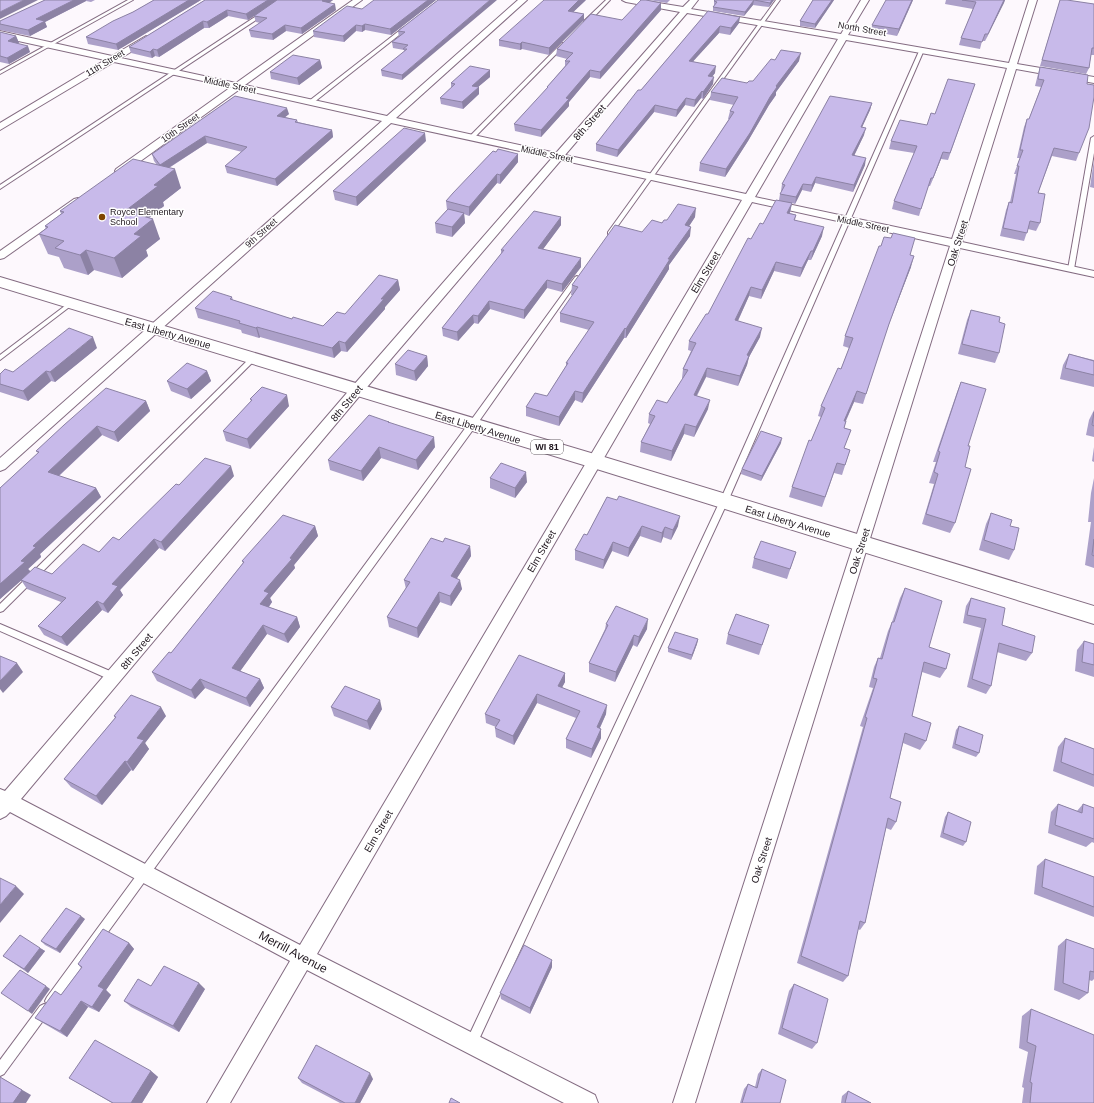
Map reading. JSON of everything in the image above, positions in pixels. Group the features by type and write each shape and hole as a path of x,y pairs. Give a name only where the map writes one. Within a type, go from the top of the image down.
{"main road":[{"name":"East Liberty Avenue","path":"0,282 594,461 1094,615"}],"street":[{"name":"10th Street","path":"110,178 239,87 358,0"},
{"name":"9th Street","path":"0,466 523,0"},
{"name":"North Street","path":"626,0 844,36 1094,80"},
{"name":"8th Street","path":"2,802 114,677 357,390 694,0"},
{"name":"Elm Street","path":"218,1103 865,0"},
{"name":"Oak Street","path":"684,1103 1033,0"},
{"name":"Middle Street","path":"0,34 1094,274"},
{"name":"11th Street","path":"0,127 152,35"},
{"path":"0,256 84,196"},
{"name":"Merrill Avenue","path":"2,802 144,874 471,1045 587,1103"}],"lane":[{"path":"0,73 131,0"},
{"path":"581,28 608,0"},
{"path":"604,240 778,0"},
{"path":"0,186 271,9"},
{"path":"311,102 410,24"},
{"path":"472,138 570,38"},
{"path":"471,1045 724,501 922,50"},
{"path":"1071,269 1094,138"},
{"path":"0,1070 472,425 581,272"},
{"path":"0,358 70,304"},
{"path":"0,609 254,358"},
{"path":"0,627 114,677"}],"building":[{"path":"0,0 24,0 0,12"},
{"path":"45,0 74,0 36,19 45,21 28,30 0,24 0,21"},
{"path":"154,0 189,0 116,44 86,37 113,21"},
{"path":"205,0 268,0 246,14 227,10 207,22 203,21 157,50 153,49 150,52 129,47"},
{"path":"277,0 323,0 322,1 335,4 301,28 285,25 272,34 249,30 267,18 254,16"},
{"path":"374,0 428,0 390,29 365,24 362,26 356,25 343,36 313,31 347,6 362,9"},
{"path":"438,0 490,0 402,75 381,70 407,49 403,49 408,45 392,42 405,32 398,31"},
{"path":"544,0 579,0 568,11 584,14 549,48 522,42 520,44 499,40"},
{"path":"641,0 661,3 600,72 590,70 566,98 569,99 541,130 514,124 570,61 565,61 573,53 557,49 591,14 622,20"},
{"path":"754,0 745,12 713,7 717,2 714,1"},
{"path":"754,0 772,0 770,3"},
{"path":"813,0 832,0 815,24 800,21"},
{"path":"886,0 912,0 899,29 872,25"},
{"path":"962,0 1004,0 988,34 985,34 982,42 961,38 976,2"},
{"path":"1060,0 1094,4 1094,48 1092,48 1089,68 1042,60"},
{"path":"708,11 740,17 731,28 720,26 689,61 716,66 708,76 714,77 703,92 702,91 695,100 686,98 677,110 655,105 618,150 596,144 638,90 641,90"},
{"path":"0,32 16,36 8,41 28,46 7,58 0,56"},
{"path":"781,50 801,53 776,86 777,87 750,133 726,169 700,163 734,112 730,111 738,97 711,92 722,78 747,83 749,81 753,81 771,59 775,60"},
{"path":"293,55 320,60 297,78 270,72"},
{"path":"470,66 490,70 472,86 479,87 462,102 440,98 455,84 451,83"},
{"path":"1040,67 1088,75 1087,84 1094,85 1094,97 1089,128 1079,153 1054,148 1038,193 1045,194 1040,223 1030,221 1027,233 1003,228 1009,202 1012,203 1019,166 1017,166 1023,150 1020,150 1027,119 1029,119 1044,80 1038,79"},
{"path":"948,79 975,84 950,153 943,152 933,178 931,178 921,209 894,201 917,146 891,141 900,120 927,125 931,113 935,114"},
{"path":"235,96 287,108 277,116 297,120 295,122 332,130 275,179 225,166 247,147 205,136 160,165 152,154"},
{"path":"830,96 872,103 861,127 866,128 852,155 866,158 854,185 816,177 812,185 803,184 796,197 780,194 785,185 782,184"},
{"path":"404,128 425,133 356,197 333,191"},
{"path":"498,149 518,154 500,175 497,174 469,207 446,201 493,151 496,152"},
{"path":"133,159 175,169 154,185 158,186 125,211 153,219 134,234 141,236 114,258 86,250 80,255 55,248 64,241 39,234 48,227 45,226 64,212 60,211"},
{"path":"776,200 792,203 787,213 796,215 794,220 824,227 813,251 811,251 802,268 776,262 762,290 751,287 735,320 762,328 747,355 749,356 740,376 707,368 694,395 710,400 696,427 685,424 672,451 641,442 655,416 649,414 657,400 667,403 688,370 683,369 696,343 689,341 706,314 708,314 748,238 751,239 760,223 763,224"},
{"path":"678,204 696,208 685,225 691,227 668,259 670,259 626,329 625,328 583,393 575,391 559,417 526,407 535,393 547,396 568,363 566,363 594,322 560,313 578,287 572,285 615,225 642,232 652,220 662,223 664,220 667,220"},
{"path":"448,209 464,213 452,227 435,223"},
{"path":"534,211 561,217 538,248 581,258 562,284 547,280 524,310 489,301 478,316 473,315 457,332 442,328 504,250 501,250"},
{"path":"893,233 915,238 910,255 914,256 889,324 866,394 857,391 844,421 846,421 844,428 851,430 844,448 850,450 845,465 837,463 825,497 792,487 809,440 811,441 825,408 821,406 838,368 841,369 853,338 845,336 879,246 881,246 884,237 891,238"},
{"path":"379,275 398,280 381,299 384,299 345,343 339,341 332,348 257,327 256,328 239,323 240,321 195,308 213,291 232,297 230,299 292,319 293,317 323,326 337,312 345,314"},
{"path":"971,310 1000,317 999,322 1005,324 999,353 962,344"},
{"path":"69,328 93,337 50,372 46,371 23,391 0,384 0,374 5,369 13,372"},
{"path":"408,350 427,356 414,371 395,364"},
{"path":"1069,354 1094,361 1094,375 1065,368"},
{"path":"187,363 207,371 187,389 167,381"},
{"path":"961,382 986,389 968,446 970,446 965,467 971,469 955,523 926,514 938,474 934,472 940,452 938,451"},
{"path":"262,387 287,395 247,439 223,431 252,400 250,399"},
{"path":"106,388 146,401 114,432 97,426 48,472 96,488 33,546 36,547 21,561 25,562 0,584 0,488 39,452 36,451"},
{"path":"1094,412 1094,426 1092,425"},
{"path":"369,415 434,437 416,460 379,447 361,471 328,460"},
{"path":"761,431 782,438 762,476 742,469"},
{"path":"205,458 231,466 161,542 154,539 112,584 118,586 103,604 97,601 61,637 38,626 66,598 21,580 35,567 52,574 83,544 99,552 113,537 119,540 176,484 179,485"},
{"path":"501,463 526,472 515,488 490,478"},
{"path":"619,496 680,516 673,530 665,527 662,533 642,526 629,548 613,542 604,560 575,550 584,534 587,535 607,497 617,500"},
{"path":"991,513 1012,520 1010,526 1019,528 1014,550 984,540"},
{"path":"283,515 315,526 290,558 292,559 264,591 269,593 260,604 297,617 284,634 263,625 232,668 260,679 246,698 200,679 191,690 152,672 169,652 171,653 244,562 242,561"},
{"path":"431,538 443,542 445,538 470,546 451,576 460,580 450,596 439,592 417,628 387,617 410,582 404,580"},
{"path":"1094,539 1094,556 1092,555"},
{"path":"761,541 796,552 790,569 754,558"},
{"path":"905,588 942,601 929,647 950,654 946,669 924,662 912,716 931,723 926,741 905,733 890,798 901,802 896,822 888,818 865,923 860,921 848,976 801,956 867,718 865,717 877,679 873,678 878,658 882,659 892,622 894,622"},
{"path":"971,598 1005,608 1002,625 1035,636 1032,653 999,643 991,686 972,679 986,619 967,615"},
{"path":"616,606 648,619 639,637 634,635 616,672 589,663 608,625 606,624"},
{"path":"736,614 769,625 762,645 728,634"},
{"path":"675,632 698,639 692,655 668,648"},
{"path":"1084,641 1094,644 1094,665 1082,662"},
{"path":"519,655 565,673 558,686 607,705 597,727 601,729 592,749 566,739 580,711 537,694 513,736 495,728 500,720 485,714"},
{"path":"0,656 17,663 0,681"},
{"path":"345,686 380,700 367,721 331,707"},
{"path":"131,695 161,707 137,738 144,740 127,762 125,761 96,796 64,779 116,717 114,716"},
{"path":"959,726 983,735 979,753 955,744"},
{"path":"1065,738 1094,749 1094,775 1061,762"},
{"path":"1058,804 1082,813 1083,804 1094,808 1094,839 1055,825"},
{"path":"948,812 971,822 966,842 943,833"},
{"path":"1045,859 1094,877 1094,907 1042,887"},
{"path":"0,878 16,886 0,905"},
{"path":"66,908 81,916 56,949 41,941"},
{"path":"103,929 129,943 98,986 104,989 92,1007 81,1001 60,1031 35,1018 55,991 61,995 82,967 78,964"},
{"path":"20,935 40,948 24,969 3,956"},
{"path":"1066,939 1094,949 1094,972 1090,971 1088,993 1063,983"},
{"path":"524,945 552,960 530,1008 500,993"},
{"path":"164,966 199,983 173,1026 124,1001 138,979 151,986"},
{"path":"20,970 46,986 28,1011 1,993"},
{"path":"794,984 828,999 817,1043 782,1028"},
{"path":"1031,1009 1094,1035 1094,1103 1030,1103 1032,1083 1030,1082 1036,1046 1027,1042"},
{"path":"95,1040 151,1071 131,1103 113,1103 69,1078"},
{"path":"316,1045 370,1073 355,1103 345,1103 298,1078"},
{"path":"762,1069 786,1080 780,1103 742,1103 748,1084 757,1088"},
{"path":"0,1077 22,1090 13,1103 0,1103"},
{"path":"848,1091 871,1103 845,1103"},
{"path":"451,1098 460,1103 449,1103"}],"place":[{"name":"Royce Elementary School","path":"102,217"}]}
